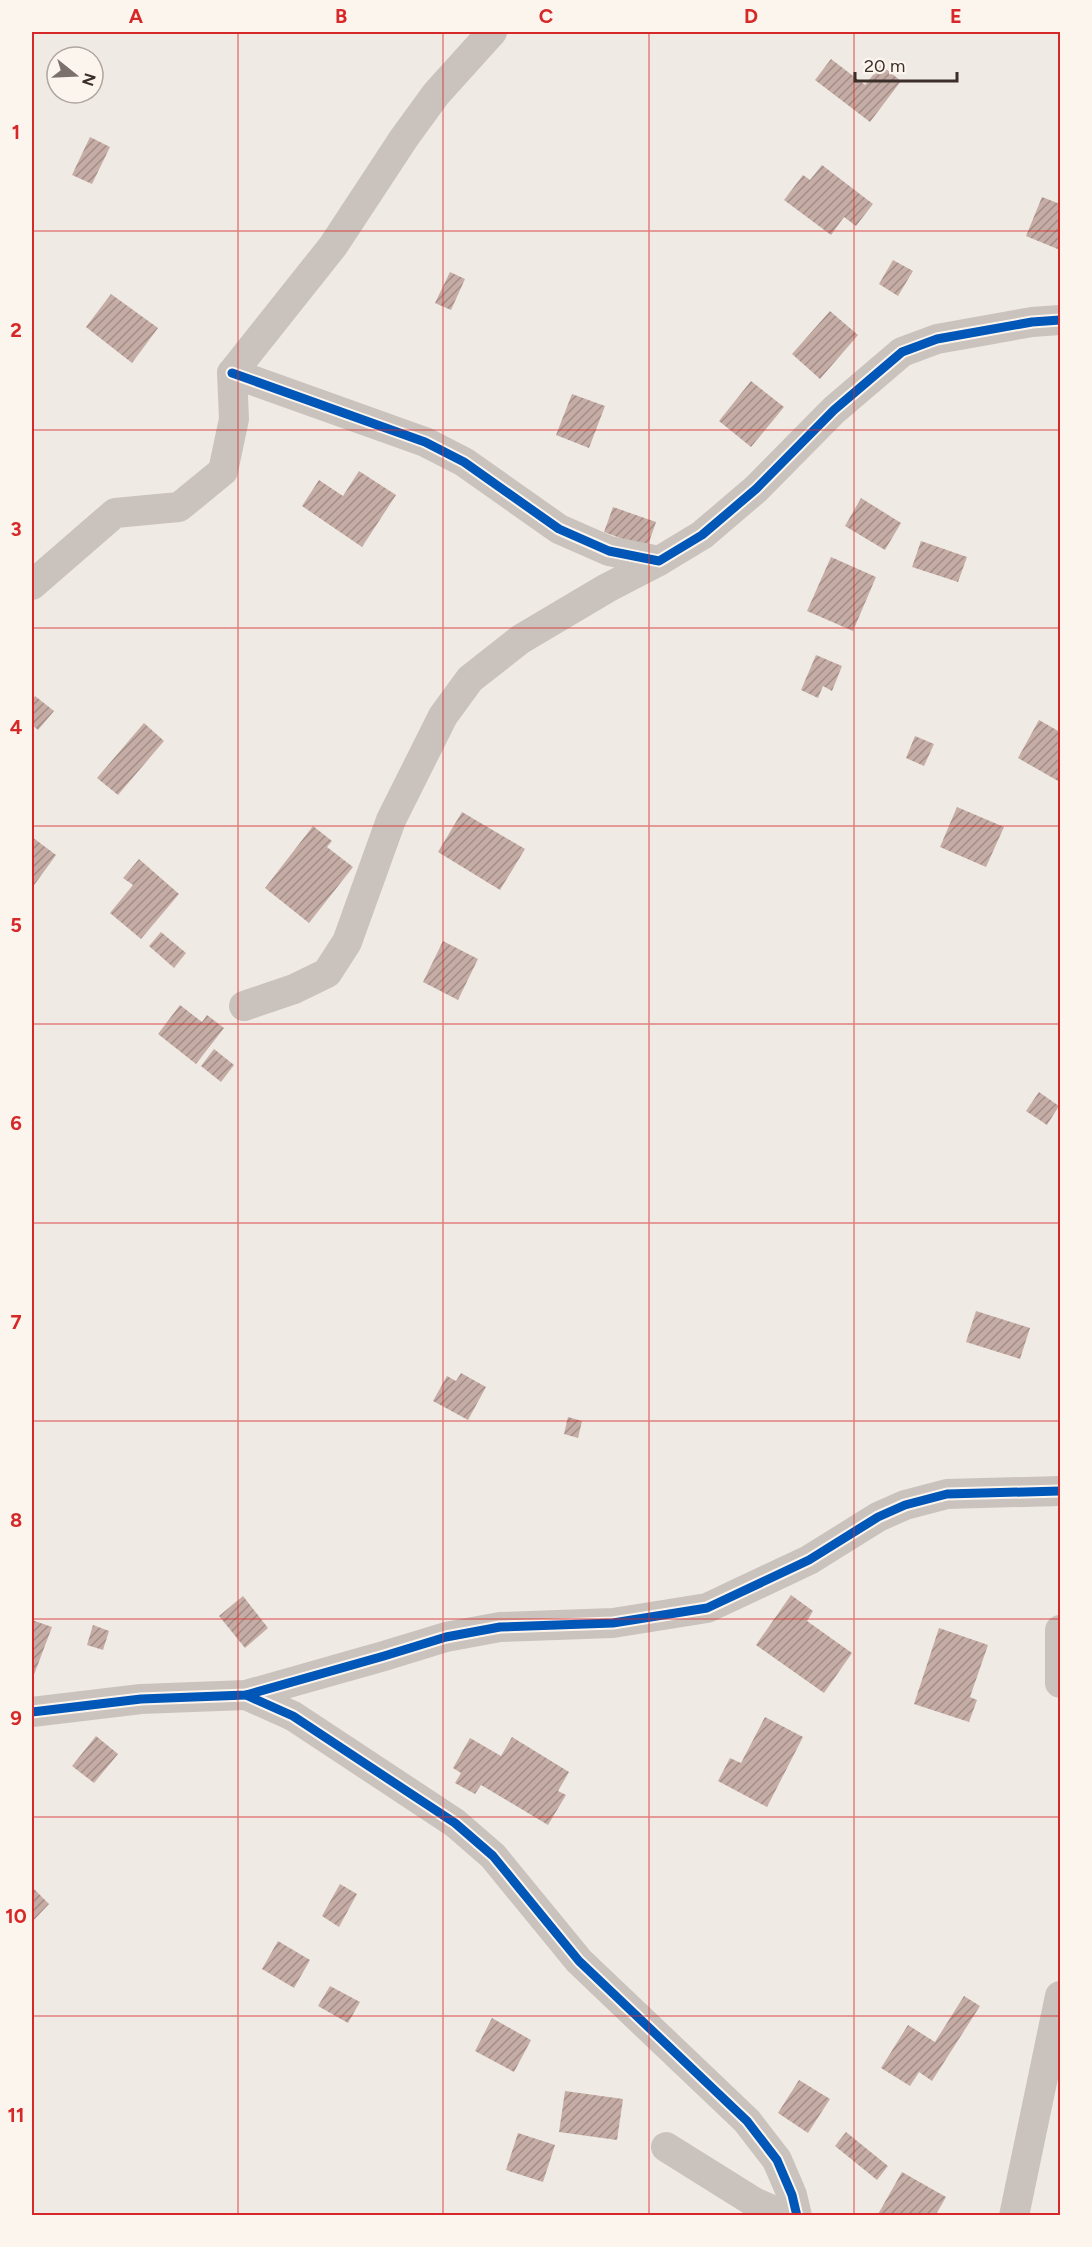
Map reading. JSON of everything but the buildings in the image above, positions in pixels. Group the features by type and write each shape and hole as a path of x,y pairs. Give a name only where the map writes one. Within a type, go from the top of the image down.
{"street":[{"path":"32,585 115,513 179,507 223,471 234,419 232,373 333,246 404,138 436,94 492,32"},
{"path":"244,1006 294,989 327,973 347,942 391,820 443,716 470,680 521,639 702,535 756,489 834,410 902,352 938,339 1032,322 1060,320"},
{"path":"232,373 425,442 464,462 559,529 609,551 659,561"},
{"path":"32,1712 141,1699 246,1695 446,1636 500,1627 613,1623 706,1608 809,1560 879,1517 906,1505 947,1494 1060,1491"},
{"path":"1060,1630 1060,1683"},
{"path":"246,1695 293,1716 455,1823 493,1856 579,1961 747,2121 777,2160 792,2194 797,2216"},
{"path":"1014,2216 1060,1996"},
{"path":"666,2147 754,2202 786,2216"}],"cycle path":[{"path":"232,373 425,442 464,462 559,529 609,551 659,561 702,535 756,489 834,410 902,352 937,339 1032,322 1060,320"},
{"path":"32,1712 141,1699 246,1695 446,1637 500,1627 613,1623 707,1608 809,1560 878,1517 905,1505 947,1494 1060,1491"},
{"path":"246,1695 293,1716 455,1823 493,1856 579,1961 747,2121 777,2160 792,2195 797,2216"}]}
